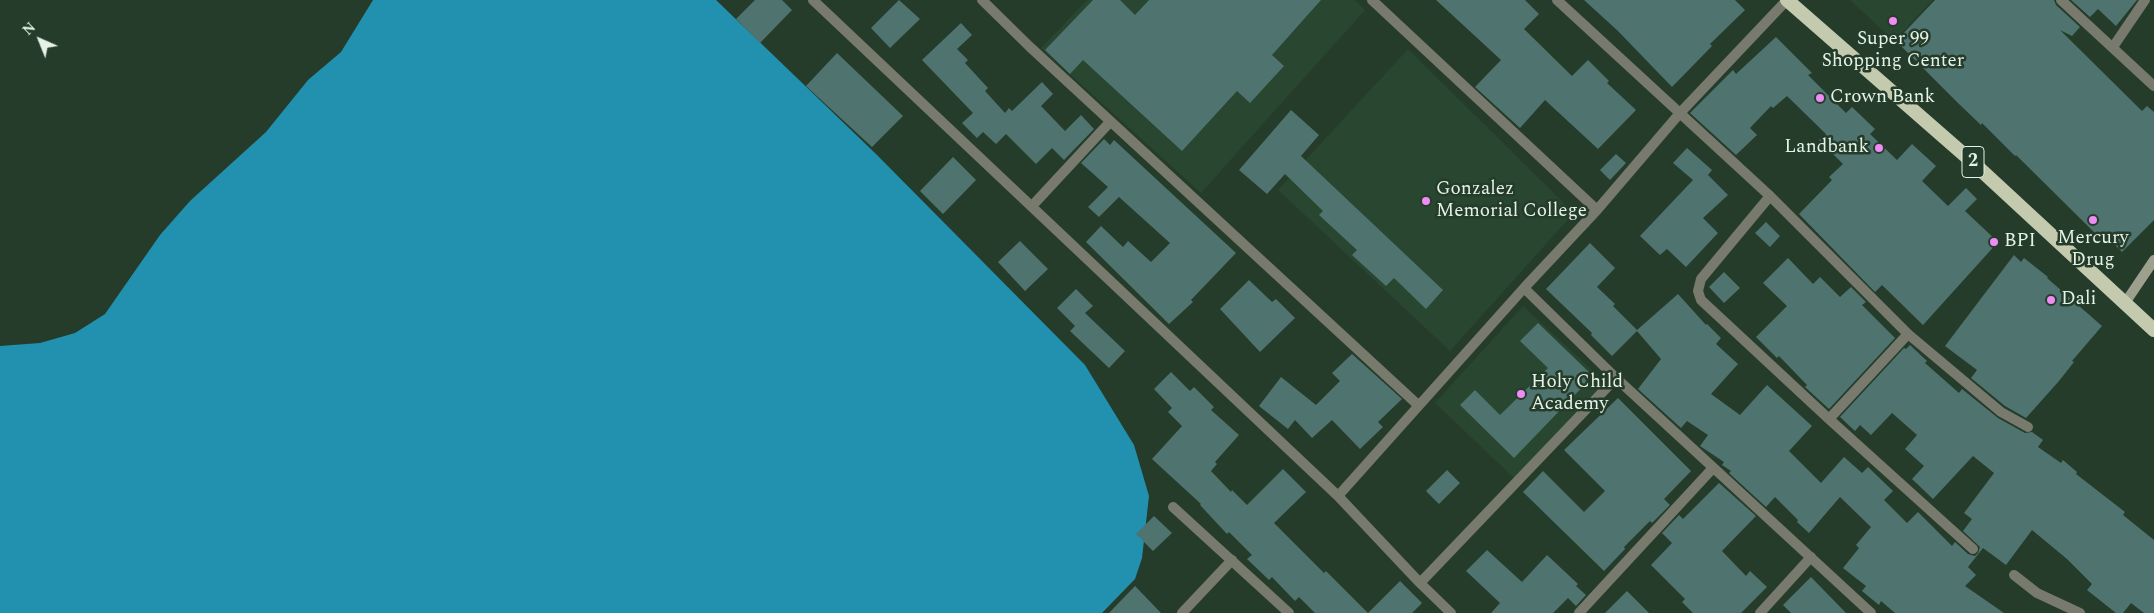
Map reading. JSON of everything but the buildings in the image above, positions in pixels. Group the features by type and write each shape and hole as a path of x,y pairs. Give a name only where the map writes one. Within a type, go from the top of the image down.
{"highway":[{"name":"2","path":"1787,0 1969,159 2154,330"}],"main road":[{"path":"2125,303 2154,260"}],"street":[{"path":"813,0 1338,496 1420,584 1451,613"},
{"path":"982,0 1110,122 1418,405"},
{"path":"1372,0 1597,210"},
{"path":"1556,0 1770,196 1908,334 2001,412 2028,427"},
{"path":"1338,496 1418,405 1597,210 1680,113 1787,0"},
{"path":"2061,0 2154,86"},
{"path":"2113,47 2145,0"},
{"path":"1032,206 1110,122"},
{"path":"1770,196 1701,279 1698,291 1701,300 1973,549"},
{"path":"1524,288 1616,378 1870,613"},
{"path":"1829,419 1908,334"},
{"path":"1420,584 1616,378"},
{"path":"1579,613 1713,468"},
{"path":"1173,507 1289,613"},
{"path":"1760,613 1811,557"},
{"path":"1182,613 1232,560"},
{"path":"2014,575 2036,593 2080,613"}],"shaded area":[{"path":"1087,0 1355,0 1365,10 1201,193 1041,48"},
{"name":"Super 99 Shopping Center","path":"1850,0 1933,0 1894,41"},
{"name":"Gonzalez Memorial College","path":"1408,49 1574,213 1450,351 1278,190"},
{"name":"Holy Child Academy","path":"1523,306 1607,384 1515,479 1435,403"}],"water":[{"path":"373,0 716,0 877,155 1085,365 1134,445 1149,496 1142,558 1135,579 1102,613 0,613 0,346 40,343 75,333 105,314 160,235 190,201 266,132 308,80 341,52"}],"place":[{"name":"Super 99 Shopping Center","path":"1893,21"},
{"name":"Crown Bank","path":"1820,98"},
{"name":"Landbank","path":"1879,148"},
{"name":"Gonzalez Memorial College","path":"1426,201"},
{"name":"Mercury Drug","path":"2093,220"},
{"name":"BPI","path":"1994,242"},
{"name":"Dali","path":"2051,300"},
{"name":"Holy Child Academy","path":"1521,394"}]}
